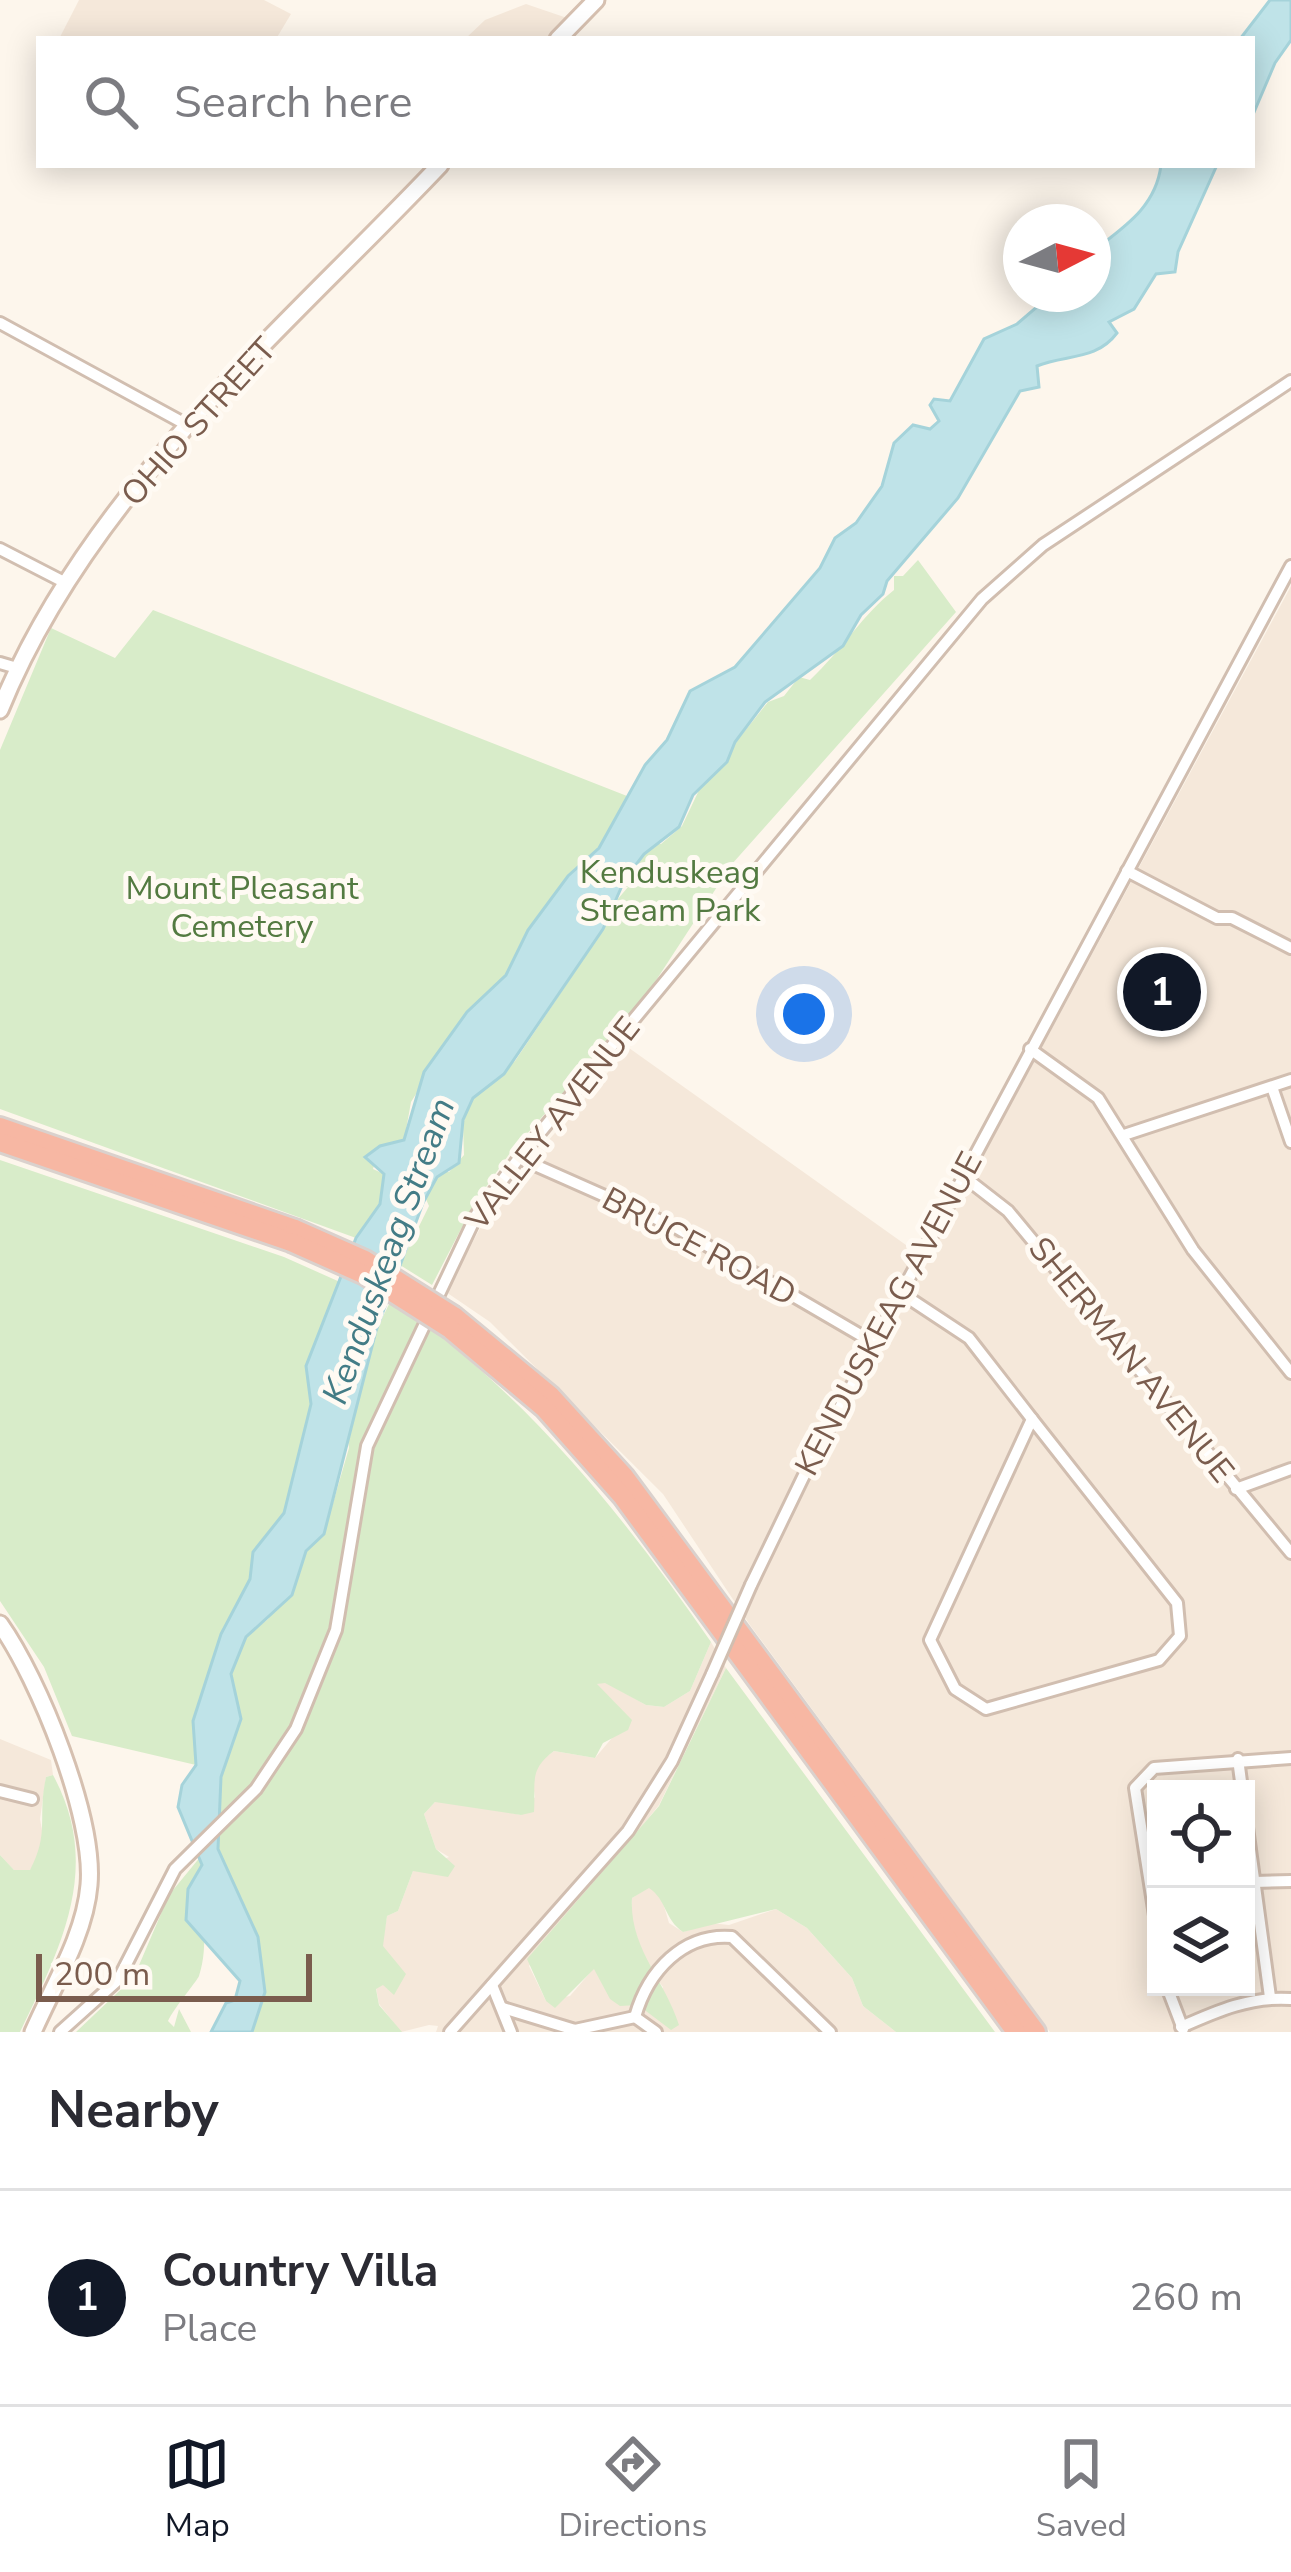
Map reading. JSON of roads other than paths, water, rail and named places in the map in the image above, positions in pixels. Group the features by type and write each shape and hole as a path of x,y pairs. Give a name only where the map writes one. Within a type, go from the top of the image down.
{"highway":[{"path":"0,1127 293,1235 452,1323 538,1383 613,1462 1036,2032"},
{"path":"0,1142 293,1235"},
{"path":"452,1323 532,1396 611,1482 1016,2032"}],"street":[{"path":"562,36 596,0"},
{"name":"OHIO STREET","path":"0,710 8,666 64,582 189,426 437,168"},
{"path":"0,323 189,426"},
{"name":"VALLEY AVENUE","path":"60,2032 118,1980 163,1889 187,1855 256,1789 296,1729 335,1630 367,1446 477,1214 982,599 1042,545 1291,381"},
{"path":"0,549 64,582"},
{"name":"KENDUSKEAG AVENUE","path":"450,2032 638,1817 874,1343 1291,566"},
{"path":"1127,871 1216,918 1232,918 1291,948"},
{"path":"1030,1049 1084,1084 1124,1135 1193,1250 1291,1373"},
{"path":"1124,1135 1291,1080"},
{"path":"1272,1088 1291,1142"},
{"name":"BRUCE ROAD","path":"519,1158 677,1228 874,1343"},
{"name":"SHERMAN AVENUE","path":"963,1176 1009,1211 1291,1553"},
{"path":"901,1293 969,1337 1177,1603 1180,1636 1159,1660 986,1709 956,1689 930,1640 1032,1419"},
{"path":"1236,1489 1291,1469"},
{"path":"0,1624 49,1718 90,1863 80,1924 33,2032"},
{"path":"1151,1888 1135,1788 1141,1776 1154,1768 1291,1758"},
{"path":"1238,1760 1241,1780"},
{"path":"0,1790 32,1799"},
{"path":"1255,1882 1291,1881"},
{"path":"1255,1888 1270,1997"},
{"path":"634,2017 640,1998 676,1951 695,1938 732,1937 830,2032"},
{"path":"491,1985 512,2032"},
{"path":"1170,1996 1183,2030 1226,2007 1270,1997 1291,1999"},
{"path":"503,2008 575,2030 610,2026 634,2017"},
{"path":"634,2017 656,2032"}],"water":[{"path":"1270,0 1291,0 1291,40 1275,63 1255,110 1255,36 1242,36"},
{"name":"Kenduskeag Stream","path":"1160,168 1216,168 1178,252 1175,272 1156,274 1134,309 1109,322 1117,333 1109,342 1080,356 1037,366 1039,387 1020,391 958,498 887,581 883,594 861,615 843,646 765,702 735,742 727,762 693,795 679,827 644,854 625,879 603,929 504,1074 473,1098 463,1120 459,1163 437,1177 423,1203 376,1331 324,1534 306,1551 292,1595 246,1637 231,1674 241,1719 221,1777 218,1849 258,1937 265,1992 252,2032 211,2032 226,2003 235,2000 240,1981 186,1920 188,1889 202,1865 178,1807 182,1785 196,1765 193,1721 221,1634 250,1579 253,1552 284,1513 311,1404 306,1366 356,1238 380,1204 384,1174 365,1157 380,1146 404,1140 424,1072 467,1012 506,975 528,930 568,876 599,848 645,765 667,740 690,691 735,667 820,568 835,538 856,523 882,486 894,443 913,425 930,429 939,421 930,405 934,399 950,401 984,339 1031,312 1111,312 1111,237 1153,193"}],"place":[{"name":"Country Villa","path":"1162,992"}],"park label":[{"name":"Kenduskeag Stream Park","path":"670,891"},
{"name":"Mount Pleasant Cemetery","path":"242,907"}]}
